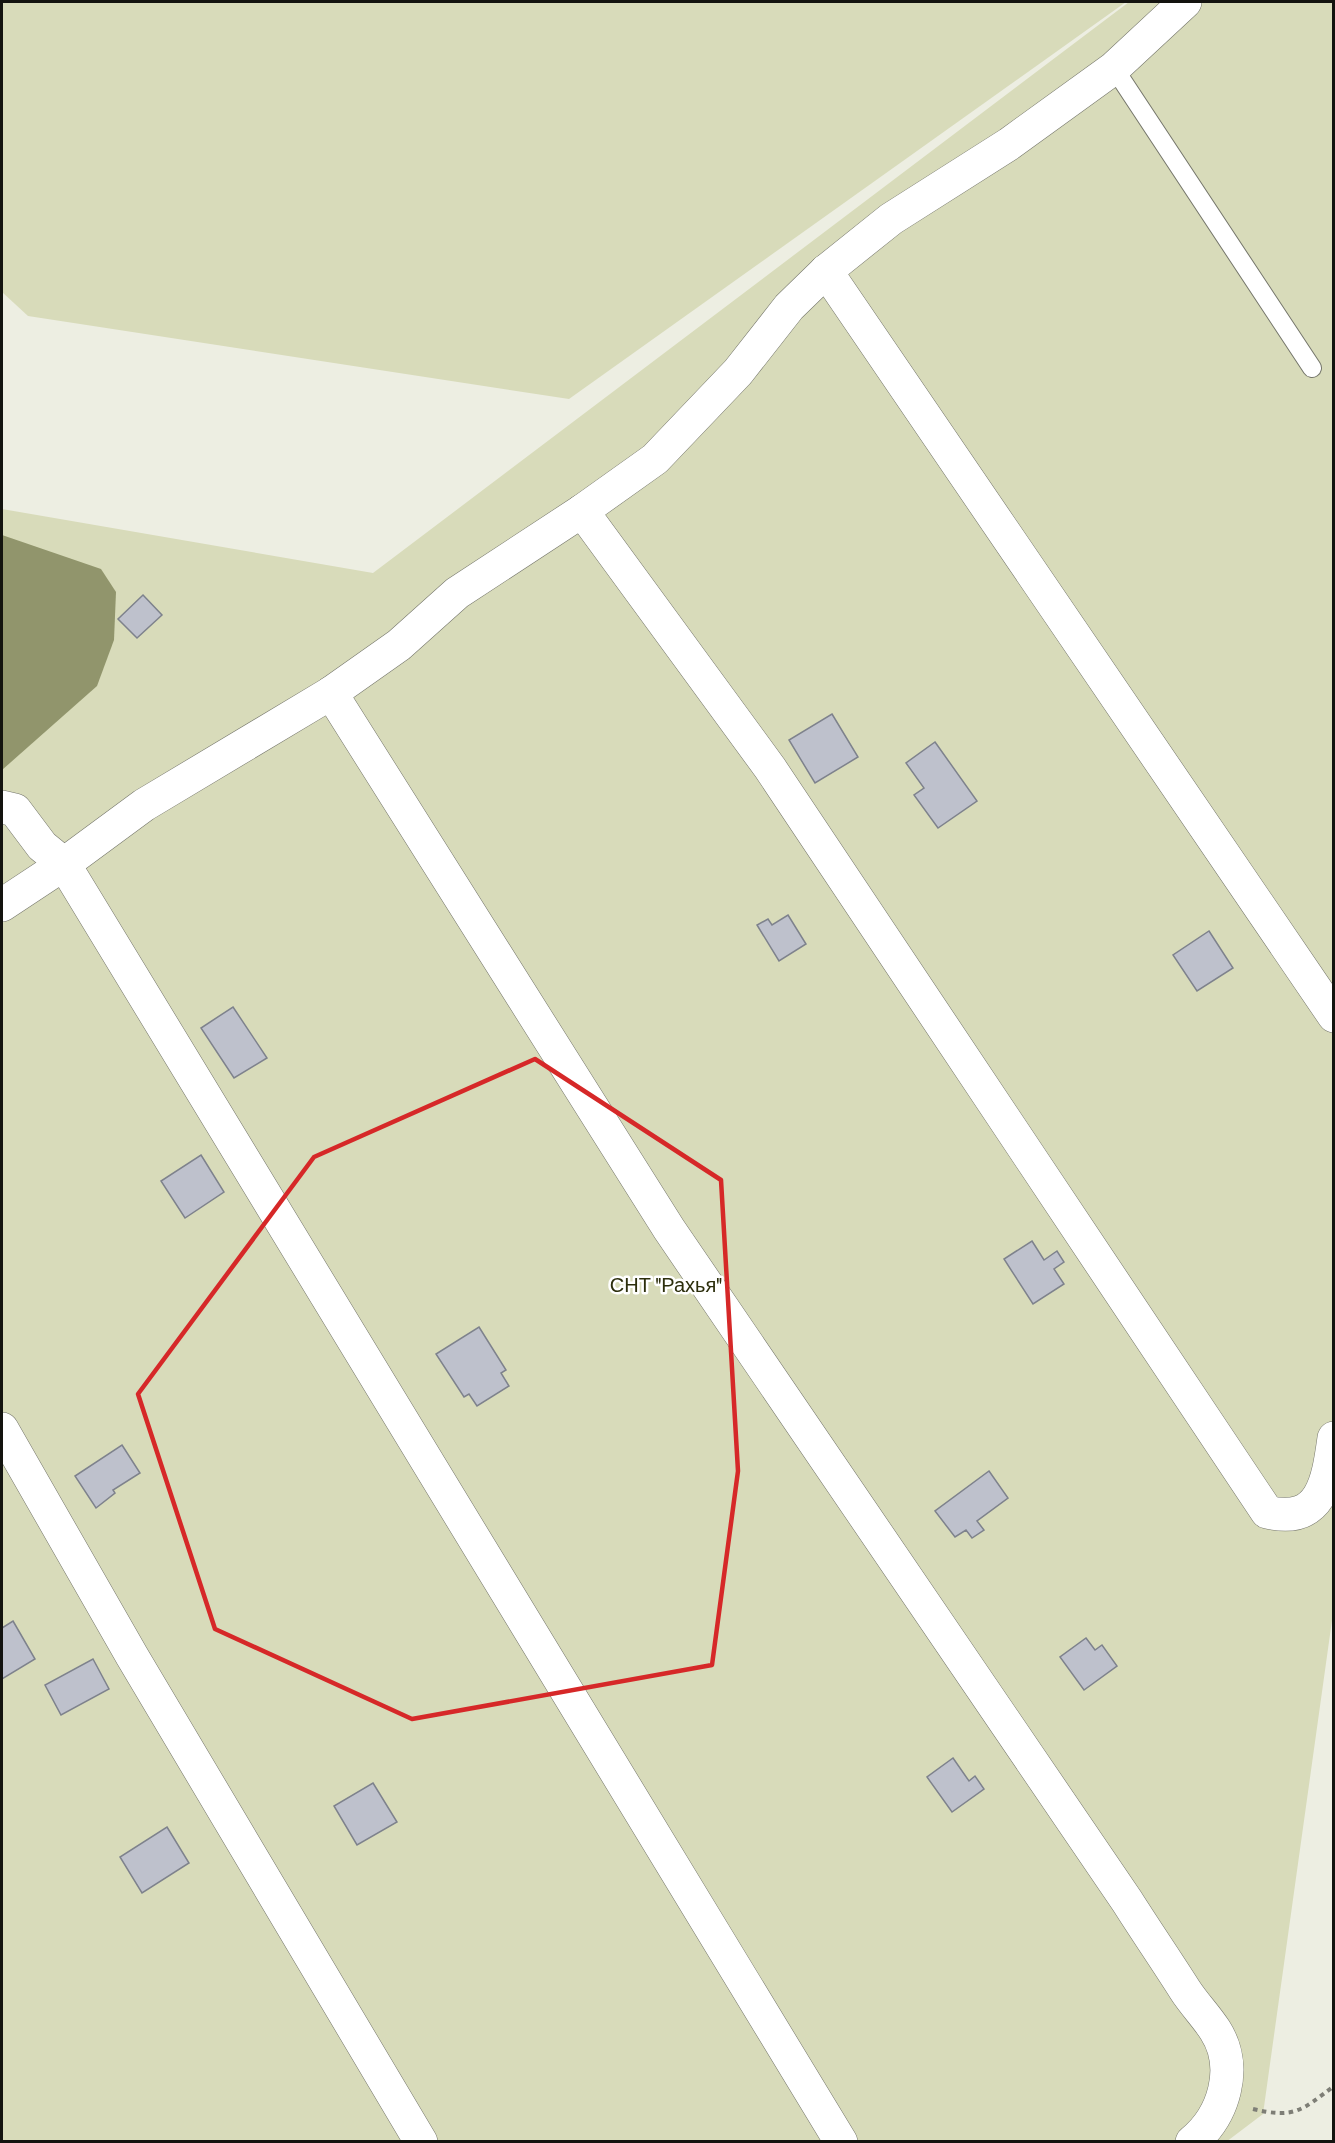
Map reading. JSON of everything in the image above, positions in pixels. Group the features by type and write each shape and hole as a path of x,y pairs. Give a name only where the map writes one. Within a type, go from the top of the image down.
{"street":[{"path":"2,905 53,855 144,805 331,693 399,645 458,593 582,511 655,459 738,372 789,307 826,272 891,219 1009,144 1114,68 1185,2"},
{"path":"826,272 1334,1016"},
{"path":"582,511 770,768 1267,1512 1298,1515 1312,1505 1322,1490 1334,1438"},
{"path":"331,693 669,1229 1190,1997 1216,2031 1225,2052 1227,2070 1221,2102 1211,2124 1192,2142"},
{"path":"8,809 53,855 841,2142"},
{"path":"2,1428 132,1656 421,2142"}],"lane":[{"path":"1114,68 1312,368"}],"path":[{"path":"1221,2102 1265,2112 1299,2112 1334,2086"}],"highlighted area":[{"path":"535,1059 721,1180 738,1471 712,1665 412,1719 215,1629 138,1394 314,1157"}],"green space":[{"path":"2,2 1126,2 569,399 28,316 2,292"},
{"name":"СНТ \"Рахья\"","path":"1129,2 1333,2 1334,1606 1263,2114 1226,2142 2,2141 2,509 373,573"}],"shaded area":[{"path":"2,535 101,569 116,592 114,640 97,686 2,770"}],"building":[{"path":"143,595 162,615 137,638 118,619"},
{"path":"832,714 858,757 815,783 789,740"},
{"path":"935,742 977,801 938,828 914,795 924,788 906,763"},
{"path":"788,915 806,944 779,961 757,925 768,919 772,925"},
{"path":"1209,931 1233,968 1197,991 1173,955"},
{"path":"233,1007 267,1058 234,1078 201,1028"},
{"path":"201,1155 224,1192 185,1218 161,1181"},
{"path":"1032,1241 1044,1260 1057,1251 1064,1262 1054,1269 1064,1284 1033,1304 1004,1259"},
{"path":"479,1327 506,1370 501,1373 509,1386 477,1406 469,1394 464,1397 436,1354"},
{"path":"122,1445 140,1473 113,1490 115,1493 96,1508 75,1476"},
{"path":"989,1471 1008,1498 977,1521 984,1530 972,1538 966,1530 955,1537 935,1511"},
{"path":"13,1621 35,1659 2,1679 2,1628"},
{"path":"1086,1638 1095,1650 1102,1645 1117,1666 1084,1690 1060,1657"},
{"path":"93,1659 109,1689 61,1715 45,1685"},
{"path":"953,1758 969,1781 975,1776 984,1789 952,1812 927,1777"},
{"path":"373,1783 397,1822 357,1845 334,1806"},
{"path":"167,1827 189,1863 142,1893 120,1857"}]}
